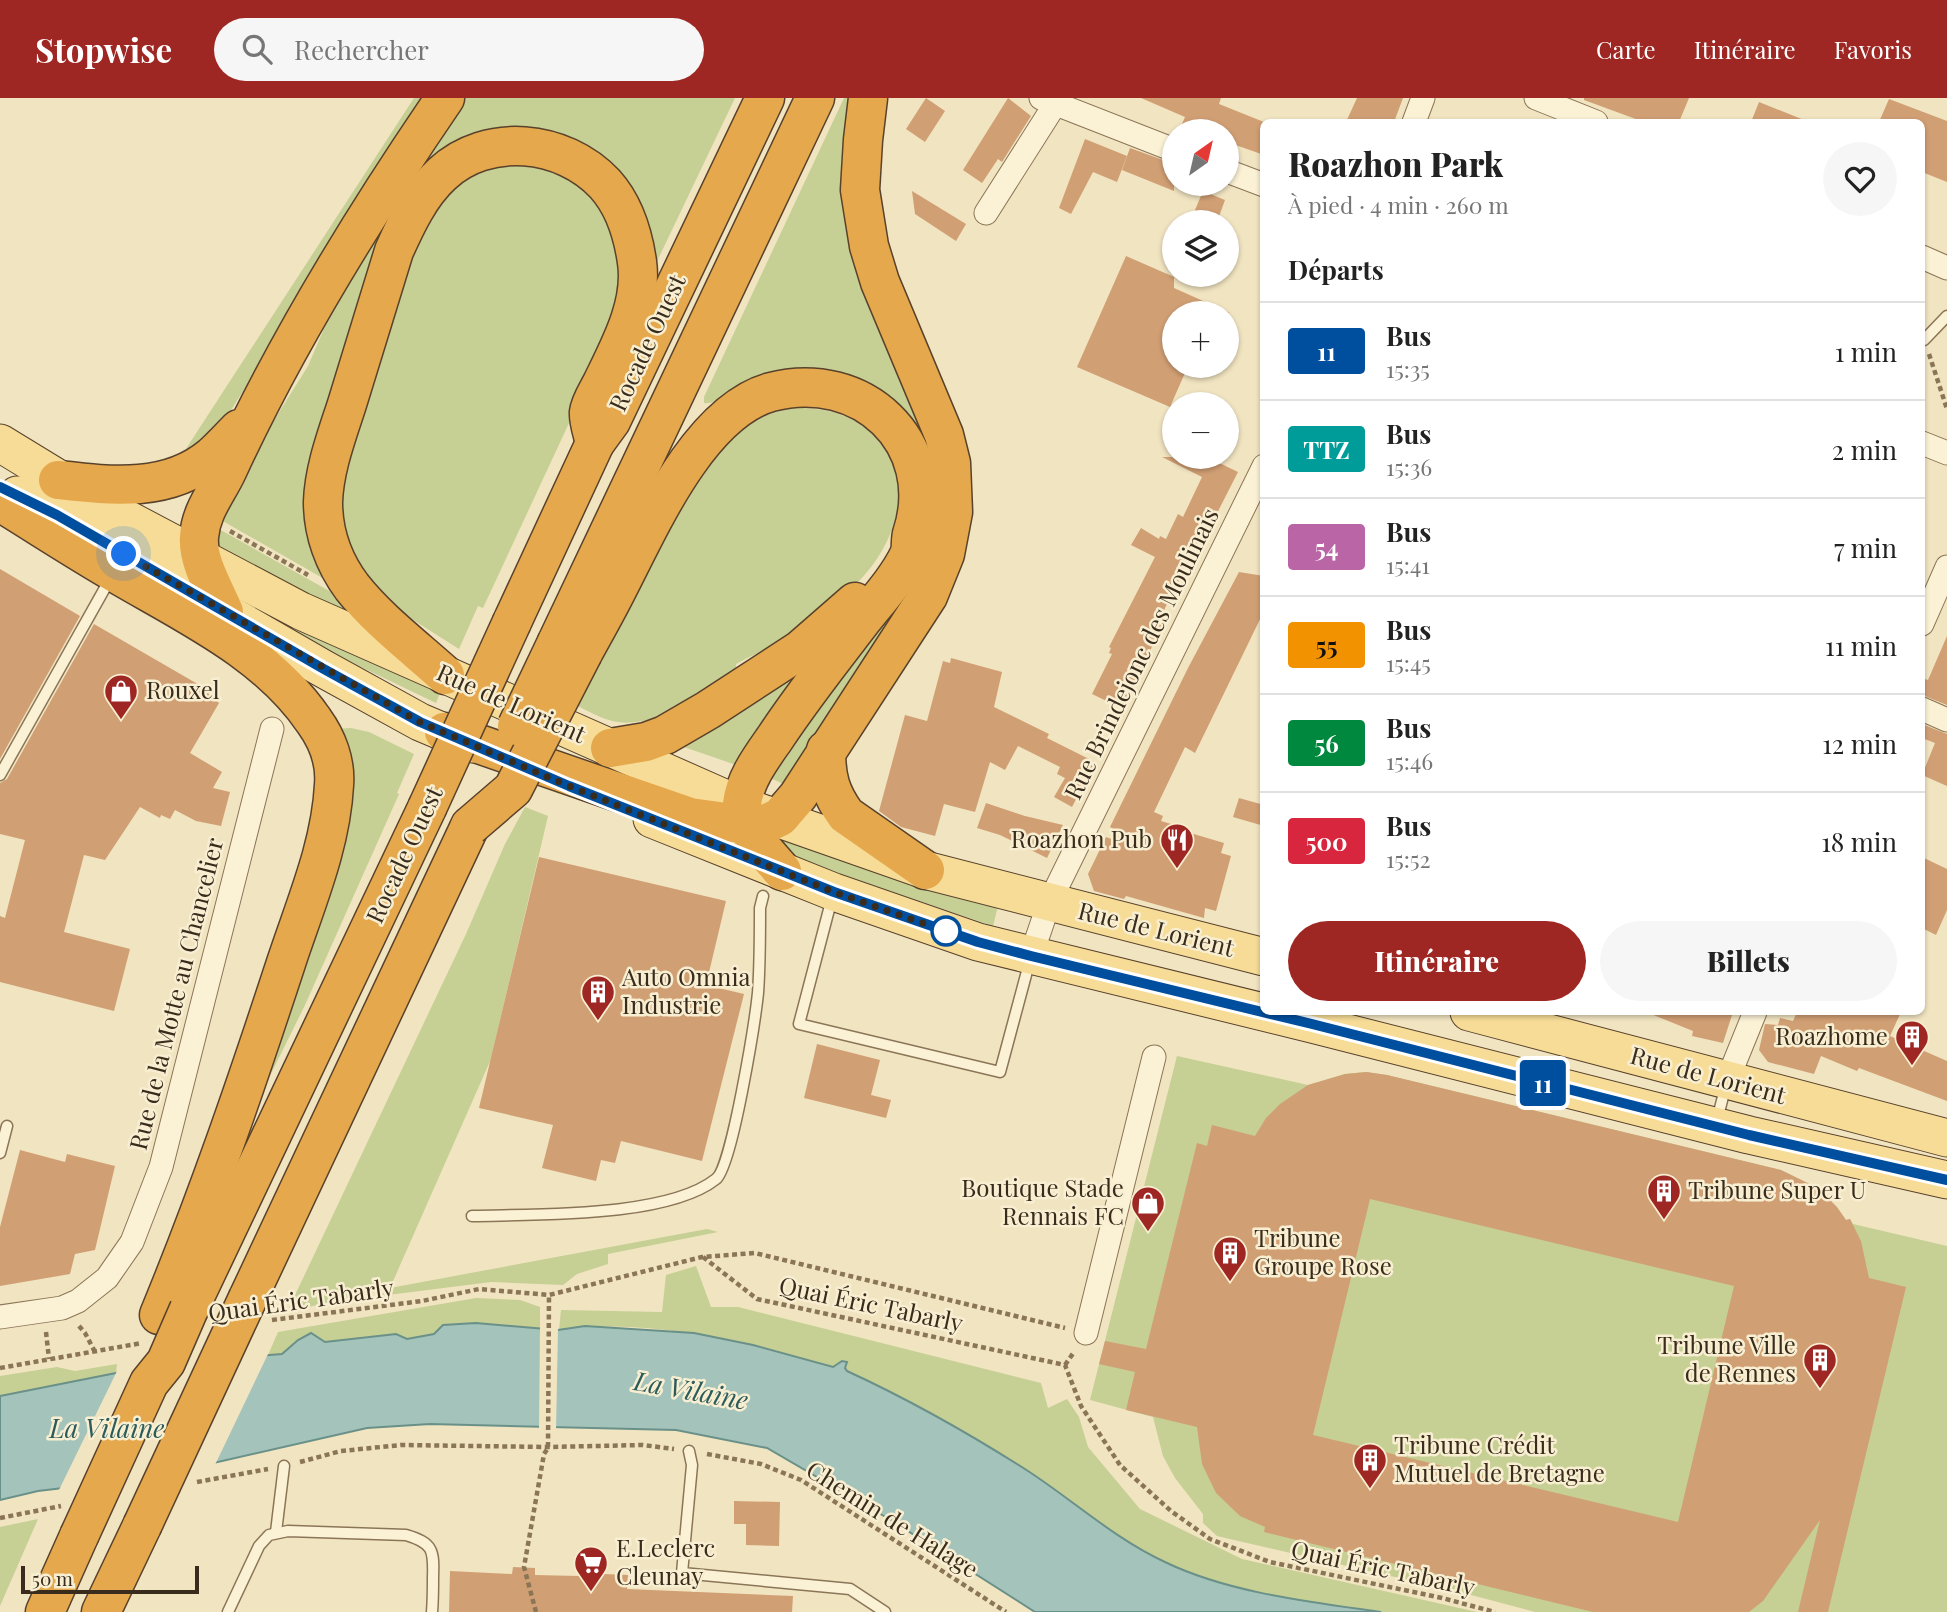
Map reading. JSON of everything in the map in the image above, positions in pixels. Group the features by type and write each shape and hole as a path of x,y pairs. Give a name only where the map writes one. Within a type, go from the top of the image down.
{"highway":[{"path":"224,612 203,561 198,541 202,515 226,473 251,418 363,222 445,98"},
{"name":"Rocade Ouest","path":"45,1612 149,1383 166,1362 166,1322 427,808 595,443 611,421 765,98"},
{"name":"Rocade Ouest","path":"101,1612 253,1310 470,826 513,789 570,647 815,98"},
{"path":"444,732 690,817 757,816 797,796 929,596 944,554 953,512 951,463 944,435 880,282 869,246 860,190 868,98"},
{"path":"445,675 382,618 352,586 330,545 323,501 334,445 394,251 428,189 442,174 469,155 482,150 515,145 556,153 580,164 597,177 611,192 625,215 636,255 637,282 623,339 589,411 595,443"},
{"path":"570,647 695,453 712,431 732,412 765,394 800,387 831,389 855,397 884,417 900,436 916,475 919,512 910,552 890,584 801,700 755,767 757,816 762,847 773,884"},
{"path":"58,480 131,485 170,479 195,468 211,457 251,418"},
{"path":"0,502 106,586 230,642 272,671 320,729 328,747 334,782 325,843 166,1322"},
{"path":"610,748 646,742 665,735 800,650 859,599 881,576 899,547 911,538"},
{"path":"826,750 826,774 838,804 846,815 925,870"}],"main road":[{"name":"Rue de Lorient","path":"0,443 58,480 203,561 301,611 757,816 925,870 1260,956"},
{"name":"Rue de Lorient","path":"0,487 57,515 347,682 444,732 569,786 773,884 834,892 978,942 1260,1007"},
{"name":"Rue de Lorient","path":"1294,1015 1715,1126 1947,1180"},
{"name":"Rue de Lorient","path":"1480,1015 1947,1138"}],"street":[{"path":"1416,119 1423,98"},
{"path":"1536,98 1588,119"},
{"path":"986,213 1052,100 1162,145"},
{"path":"1239,176 1260,183"},
{"path":"1925,258 1947,268"},
{"path":"1925,444 1947,453"},
{"name":"Rue Brindejonc des Moulinais","path":"1049,903 1260,474"},
{"path":"1925,617 1947,567"},
{"path":"1925,710 1947,720"},
{"name":"Rue de la Motte au Chancelier","path":"62,1308 96,1289 117,1266 144,1216 161,1167 272,729"},
{"name":"Rue de Lorient","path":"1031,956 1049,903"},
{"path":"1727,1081 1754,1015"},
{"path":"1086,1333 1154,1057"},
{"path":"0,1317 62,1308"}],"lane":[{"path":"1925,338 1947,316"},
{"path":"0,775 106,586"},
{"path":"472,1216 647,1207 708,1184 722,1173 736,1122 758,995 761,908 773,884"},
{"path":"834,892 823,924 799,1024 1000,1072 1031,956"},
{"path":"1715,1126 1727,1081"},
{"path":"0,1153 7,1126"},
{"path":"689,1451 692,1465 682,1573 850,1589 885,1612"},
{"path":"276,1532 284,1466"},
{"path":"228,1612 258,1546 276,1532 406,1535 420,1539 429,1545 434,1554 432,1612"}],"path":[{"path":"1925,346 1947,409"},
{"path":"702,1257 755,1253 1086,1333"},
{"name":"Quai Éric Tabarly","path":"253,1310 422,1301 479,1289 549,1296 702,1257 757,1299 1065,1366 1081,1406 1121,1465 1171,1511 1210,1539 1270,1562 1442,1598 1495,1612"},
{"path":"536,1612 524,1567 544,1454 548,1447 549,1296"},
{"path":"62,1308 85,1333 95,1352"},
{"path":"0,1368 95,1352 166,1322"},
{"name":"Chemin de Halage","path":"548,1447 643,1445 761,1464 801,1480 1006,1612"}],"green space":[{"path":"414,98 429,98 211,442 180,458"},
{"path":"457,98 735,98 650,276 615,181 459,150 345,373 340,588 214,516 308,366 352,263"},
{"path":"844,98 859,98 854,124 935,445 929,564 788,786 768,777 906,581 896,402 858,379 819,368 780,371 759,377 713,402 704,403 704,397"},
{"path":"504,162 552,167 597,198 613,228 622,289 610,335 483,608 478,606 459,649 399,611 348,564 338,491 423,218 463,177"},
{"path":"781,410 823,410 847,417 867,430 885,449 894,467 898,505 887,541 877,559 838,600 784,640 736,664 737,677 692,702 658,717 625,723 605,719 578,706 606,650 604,643 698,481 726,441 754,420"},
{"path":"210,524 340,597 377,627 298,593 209,541"},
{"path":"232,591 442,688 436,703 361,667 232,596"},
{"path":"809,662 742,767 681,746"},
{"path":"351,728 369,732 414,754 397,793 399,794 305,1005 260,1096 335,729"},
{"path":"525,807 548,816 491,1059 390,1288 707,1229 718,1232 608,1254 608,1264 577,1274 563,1285 491,1282 380,1296 387,1289 287,1312 466,934 505,844"},
{"path":"773,836 998,906 993,926 791,858"},
{"path":"1177,1056 1308,1085 1345,1074 1364,1072 1387,1075 1781,1170 1817,1190 1853,1224 1947,1246 1947,1612 1535,1612 1217,1536 1203,1523 1203,1514 1175,1478 1163,1456 1153,1417 1090,1400"},
{"path":"696,1266 711,1307 738,1307 1041,1383 1048,1408 1067,1399 1079,1417 1088,1447 1140,1509 1242,1559 1477,1612 1356,1610 1271,1596 1188,1572 1129,1542 1028,1471 984,1444 847,1371 846,1362 842,1361 833,1367 731,1341 663,1330 594,1327 559,1330 561,1310 662,1312 666,1275"},
{"path":"476,1298 520,1300 540,1307 540,1328 476,1323 443,1325 434,1334 407,1339 396,1334 325,1342 298,1340 282,1354 268,1355 278,1332"},
{"path":"117,1364 116,1373 0,1396 0,1376 57,1367 75,1371"},
{"path":"38,1519 0,1606 0,1527"}],"water":[{"name":"La Vilaine","path":"476,1323 558,1330 585,1326 694,1333 753,1345 833,1367 842,1361 847,1362 847,1371 984,1444 1028,1471 1129,1542 1165,1562 1190,1573 1243,1589 1381,1612 1035,1612 889,1519 767,1448 676,1430 430,1424 367,1428 148,1478 38,1491 0,1500 0,1396 192,1361 282,1354 311,1333 325,1342 396,1334 407,1339 434,1334 443,1325"}],"pier":[{"path":"540,1325 558,1327 556,1431 539,1431"},
{"path":"269,1352 214,1467 148,1481 58,1492 118,1369 192,1358"}],"building":[{"path":"926,98 945,111 925,142 906,129"},
{"path":"1008,98 1031,116 1002,162 998,159 982,183 963,170"},
{"path":"1141,98 1221,98 1219,104 1260,120 1260,154 1239,146 1239,119 1184,119 1185,117"},
{"path":"1357,98 1403,98 1395,119 1347,119"},
{"path":"1689,98 1680,119 1636,119 1584,100"},
{"path":"1889,99 1947,121 1947,182 1925,173 1925,119 1880,119"},
{"path":"1759,102 1802,119 1752,119"},
{"path":"1085,139 1127,156 1117,182 1093,172 1071,214 1059,208"},
{"path":"1130,148 1162,160 1162,186 1122,170"},
{"path":"912,191 966,224 956,241 915,214"},
{"path":"1201,196 1215,196 1225,200 1221,210 1195,210"},
{"path":"1126,256 1162,272 1162,287 1174,287 1203,301 1162,301 1162,378 1183,378 1177,392 1162,392 1162,404 1077,367"},
{"path":"1186,469 1232,469 1238,472 1209,529 1206,527 1165,608 1162,617 1166,619 1121,708 1092,694 1112,654 1109,653 1109,647 1155,557 1131,545 1141,528 1159,539 1160,536 1166,539 1178,514 1183,517 1202,477"},
{"path":"0,569 80,616 0,759"},
{"path":"1239,572 1260,575 1260,619 1195,753 1185,747 1154,812 1163,816 1161,821 1224,843 1221,853 1231,856 1216,911 1205,908 1204,918 1126,896 1124,899 1094,891 1088,874 1106,837 1117,841 1120,833 1110,827 1188,668"},
{"path":"94,624 208,690 219,703 190,753 222,772 213,788 230,792 221,826 196,821 175,810 170,819 161,815 160,818 140,807 105,860 84,855 64,932 130,949 114,1011 0,982 0,916 5,918 25,840 0,834 0,783 7,779"},
{"path":"1947,636 1947,705 1925,696 1925,679 1928,680"},
{"path":"951,658 1002,672 994,707 1049,734 1047,738 1095,762 1072,807 1054,797 1065,778 1057,774 1060,767 1018,746 1005,770 990,762 975,812 944,804 935,836 901,827 879,811 905,715 927,721 943,661 950,663"},
{"path":"1925,725 1947,734 1947,786 1925,776 1925,768 1935,743 1925,739"},
{"path":"1239,798 1260,804 1260,825 1233,817"},
{"path":"986,803 1063,825 1047,858 1000,835 977,828"},
{"name":"Auto Omnia Industrie","path":"539,857 726,901 706,985 744,994 702,1161 621,1141 615,1163 601,1160 596,1181 542,1168 553,1125 479,1108"},
{"path":"1925,858 1947,869 1947,910 1936,935 1925,930"},
{"path":"1653,1015 1732,1015 1723,1043 1692,1036 1693,1031"},
{"path":"1796,1015 1900,1015 1890,1036 1947,1061 1947,1101 1821,1056 1814,1074 1768,1062 1759,1050 1765,1024 1778,1025 1780,1018 1793,1021"},
{"path":"817,1044 880,1060 871,1095 891,1100 886,1118 804,1098"},
{"path":"1367,1072 1387,1075 1781,1170 1818,1188 1846,1220 1850,1219 1861,1241 1869,1278 1906,1287 1828,1612 1798,1612 1820,1520 1763,1601 1749,1612 1593,1612 1264,1532 1265,1527 1240,1516 1216,1493 1202,1464 1197,1427 1126,1410 1135,1372 1099,1364 1105,1341 1146,1349 1197,1143 1207,1146 1212,1125 1255,1136 1266,1118 1280,1104 1308,1085 1345,1074","holes":["1370,1199 1734,1286 1678,1522 1313,1435"]},
{"path":"20,1150 65,1162 67,1154 115,1166 95,1250 75,1254 70,1274 0,1286 0,1227"},
{"path":"734,1501 780,1502 779,1546 746,1545 746,1524 734,1524"},
{"name":"E.Leclerc Cleunay","path":"513,1567 535,1568 535,1575 628,1575 627,1589 793,1596 792,1612 449,1612 450,1571 512,1574"}],"bus line":[{"name":"11","path":"0,487 57,515 420,722 569,786 834,892 978,942 1260,1012"},
{"name":"11","path":"1274,1015 1749,1135 1947,1180"}],"place":[{"name":"Rouxel","path":"121,721"},
{"name":"Roazhon Pub","path":"1177,870"},
{"name":"Auto Omnia Industrie","path":"598,1022"},
{"name":"Roazhome","path":"1912,1067"},
{"name":"Tribune Super U","path":"1664,1221"},
{"name":"Boutique Stade Rennais FC","path":"1148,1233"},
{"name":"Tribune Groupe Rose","path":"1230,1283"},
{"name":"Tribune Ville de Rennes","path":"1820,1390"},
{"name":"Tribune Crédit Mutuel de Bretagne","path":"1370,1490"},
{"name":"E.Leclerc Cleunay","path":"591,1593"}],"route":[{"path":"124,554 420,722 569,786 834,892 954,934 946,931"}]}
